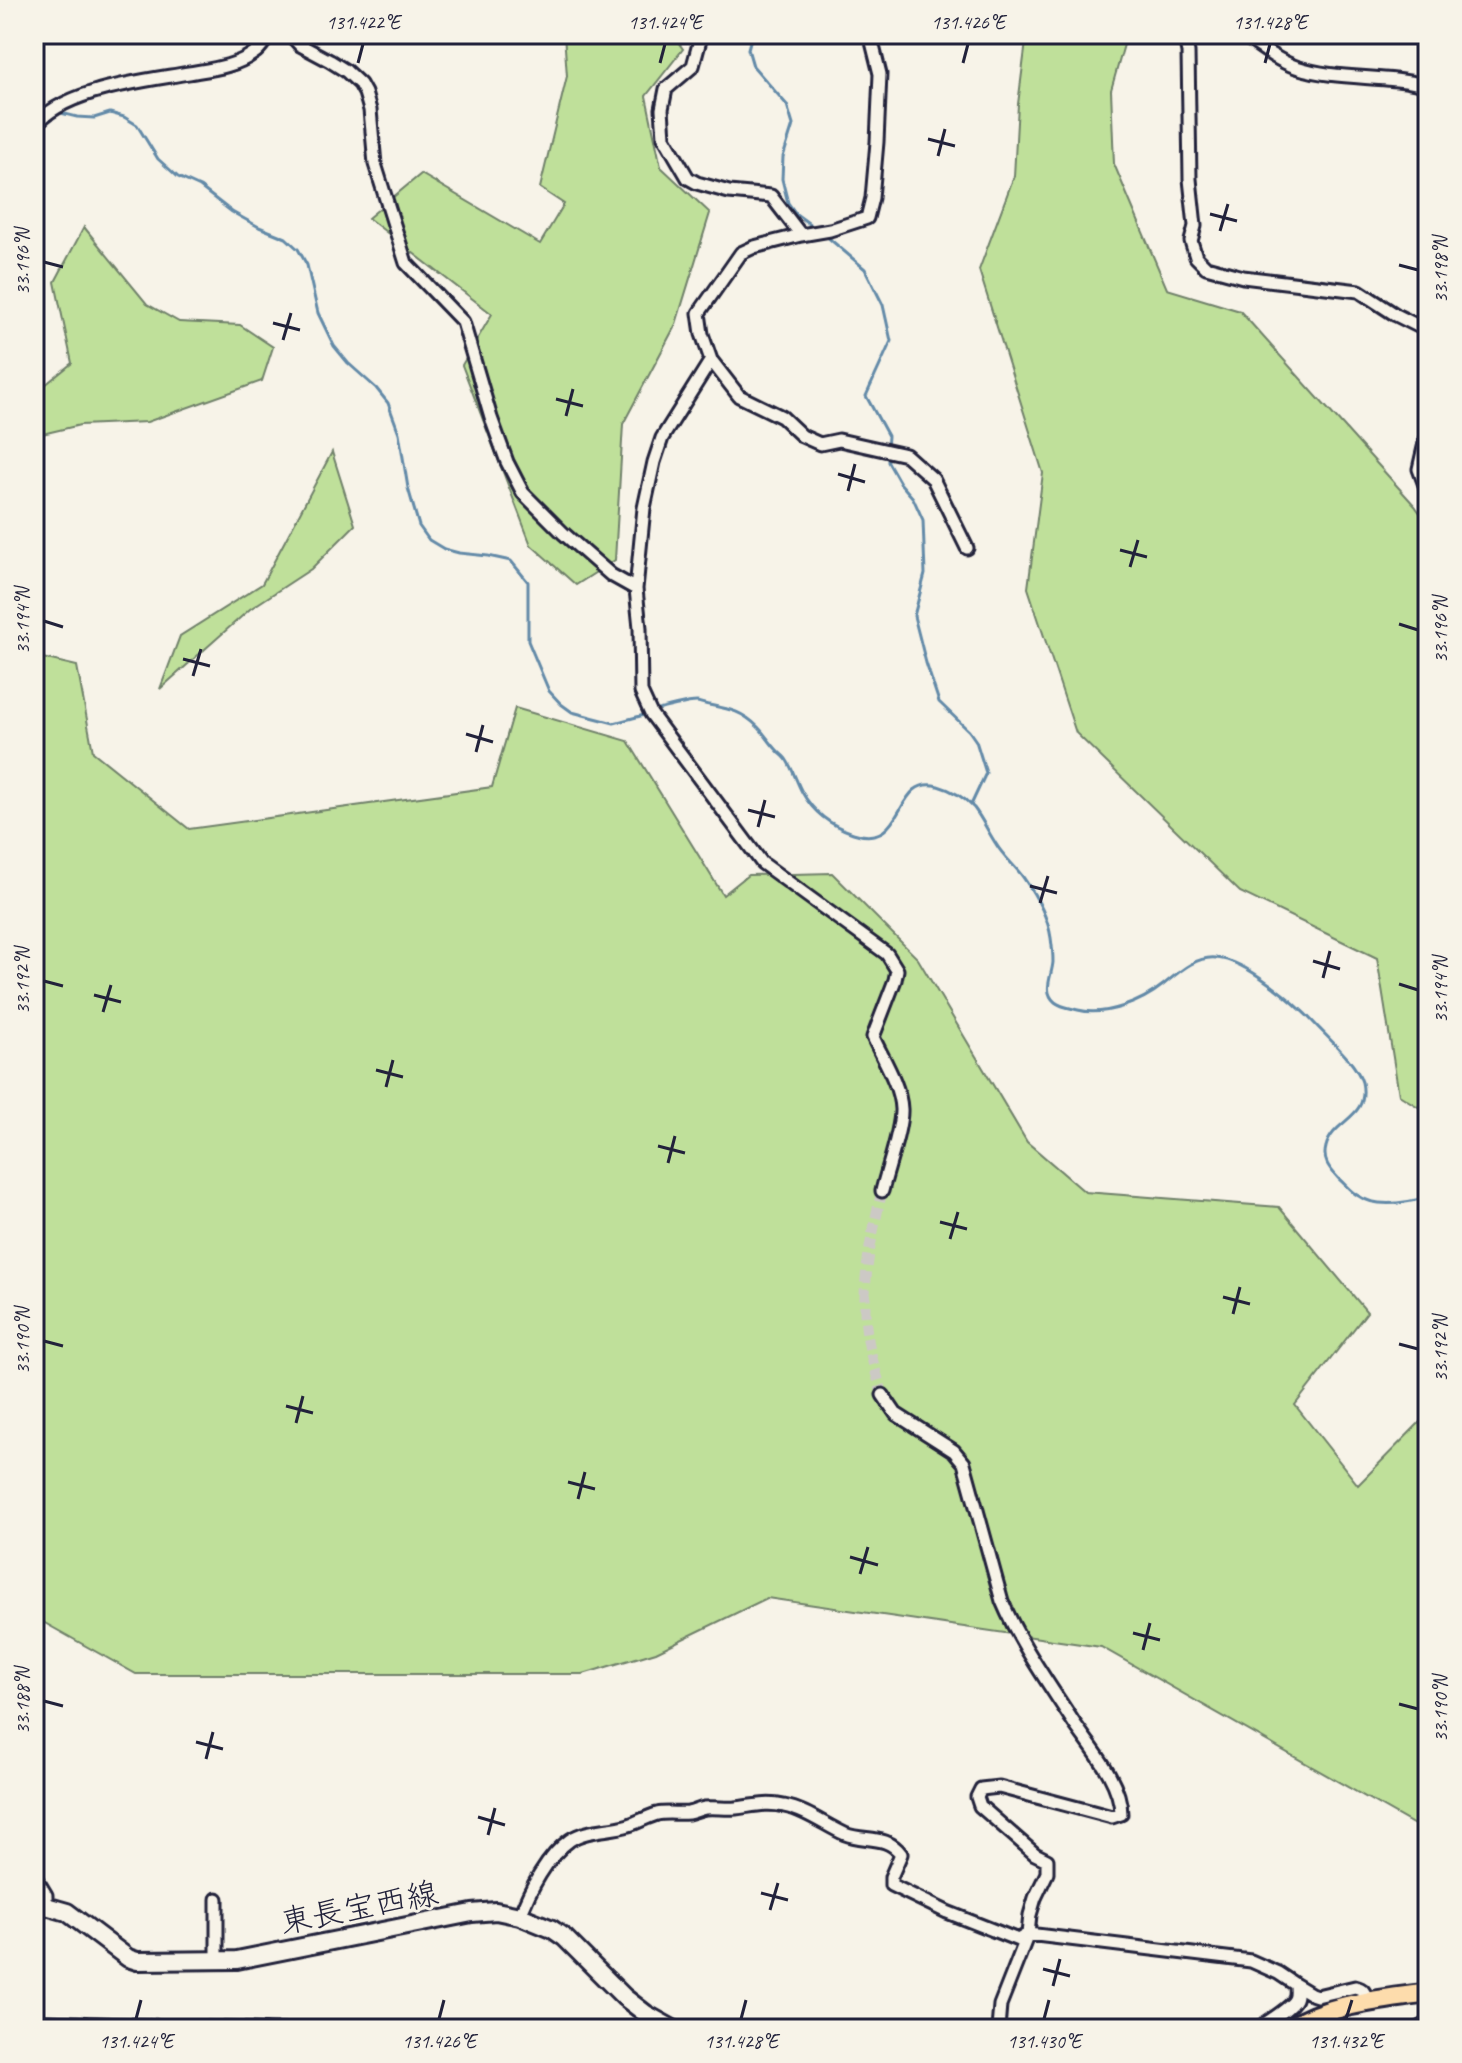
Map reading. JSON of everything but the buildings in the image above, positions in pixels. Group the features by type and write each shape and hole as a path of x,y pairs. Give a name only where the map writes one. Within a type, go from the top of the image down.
{"main road":[{"name":"東長宝西線","path":"40,1906 67,1912 128,1958 137,1961 237,1960 472,1913 496,1911 520,1916 552,1929 624,1997 673,2029"},
{"path":"1289,2029 1326,2012 1428,1993"}],"street":[{"path":"34,127 41,117 65,101 132,83 227,67 256,52 270,34"},
{"path":"290,34 300,45 346,71 365,93 370,110 375,164 406,263 463,322 491,418 507,462 523,493 611,575 636,589"},
{"path":"695,34 700,40 693,66 666,89 662,109 664,137 688,178 729,192 771,196 801,235"},
{"path":"870,34 880,74 872,198 867,218 741,253 699,313 702,334 711,360 739,396 782,417 802,436 820,444 839,440 906,455 933,479 967,548"},
{"path":"1184,34 1188,52 1190,179 1195,226 1191,241 1196,257 1206,267 1243,277 1359,291 1428,331"},
{"path":"1242,34 1297,67 1323,74 1409,81 1428,86"},
{"path":"711,360 662,438 644,508 636,589 641,692 651,714 762,863 887,954 897,970 873,1037 894,1083 901,1109 882,1191"},
{"path":"1428,430 1419,469 1428,493"},
{"path":"883,1395 896,1414 954,1451 964,1463 1008,1616 1121,1799 1121,1814 1112,1817 999,1787 981,1789 977,1797 980,1806 1035,1854 1047,1860 1047,1873 1035,1898 1028,1934 1000,2005 998,2029"},
{"path":"520,1916 527,1895 539,1876 566,1842 576,1837 629,1825 661,1813 689,1813 706,1808 735,1808 760,1803 785,1806 850,1836 876,1839 897,1848 901,1854 891,1877 891,1885 947,1912 1018,1940 1028,1934 1251,1961 1317,1996 1360,1988 1364,1990 1368,2003"},
{"path":"34,1875 46,1895 40,1906"},
{"path":"217,1899 217,1960"},
{"path":"1257,2029 1295,2000 1296,1985"},
{"path":"1418,2029 1428,2023"}],"green space":[{"path":"564,34 672,34 683,49 646,96 661,167 710,213 676,324 623,424 615,560 576,585 531,545 462,365 492,314 368,218 421,174 540,244 564,204 540,188 567,76"},
{"path":"1027,34 1127,34 1111,90 1114,164 1167,289 1240,311 1428,524 1428,1113 1399,1095 1377,958 1240,892 1076,733 1028,588 1043,473 979,270 1014,176 1018,104"},
{"path":"84,227 147,304 179,322 240,325 273,347 262,381 147,422 80,425 34,436 34,394 72,363 55,282"},
{"path":"332,452 355,525 311,569 250,609 160,689 180,636 262,584"},
{"path":"34,656 77,666 93,752 189,829 492,787 515,708 628,741 723,895 748,875 832,873 918,959 1027,1142 1085,1192 1279,1207 1367,1312 1295,1405 1358,1485 1428,1414 1428,1829 1420,1828 1101,1647 767,1598 656,1652 583,1674 136,1674 34,1617"}],"waterway":[{"path":"752,34 748,49 753,66 787,105 793,125 783,157 782,179 788,203 796,214 815,228"},
{"path":"34,106 46,109"},
{"path":"57,112 77,117 94,118 110,113 124,117 137,125 158,159 178,177 200,187 232,212 286,238 298,249 307,265 318,313 334,346 388,403 399,433 408,488 419,526 429,540 459,553 511,561 528,582 528,641 549,691 561,704 572,712 614,723 648,714"},
{"path":"825,235 865,269 883,305 891,341 866,396 888,436 887,449"},
{"path":"888,456 888,462 913,498 923,520 925,574 914,616 926,663 939,702 976,741 986,773 971,805"},
{"path":"655,711 697,702 746,717 786,759 802,792 817,812 853,833 870,836 883,832 913,791 924,785 938,786 962,797 974,808 1040,906 1052,947 1049,993 1060,1005 1089,1012 1111,1010 1134,1002 1187,966 1208,958 1228,961 1256,974 1307,1016 1349,1060 1362,1082 1361,1104 1336,1130 1326,1147 1326,1161 1333,1172 1354,1193 1373,1202 1401,1203 1428,1197"}],"tunnel":[{"path":"882,1191 868,1264 865,1320 883,1395"}],"railway":[{"path":"34,2016 371,2029"}]}
